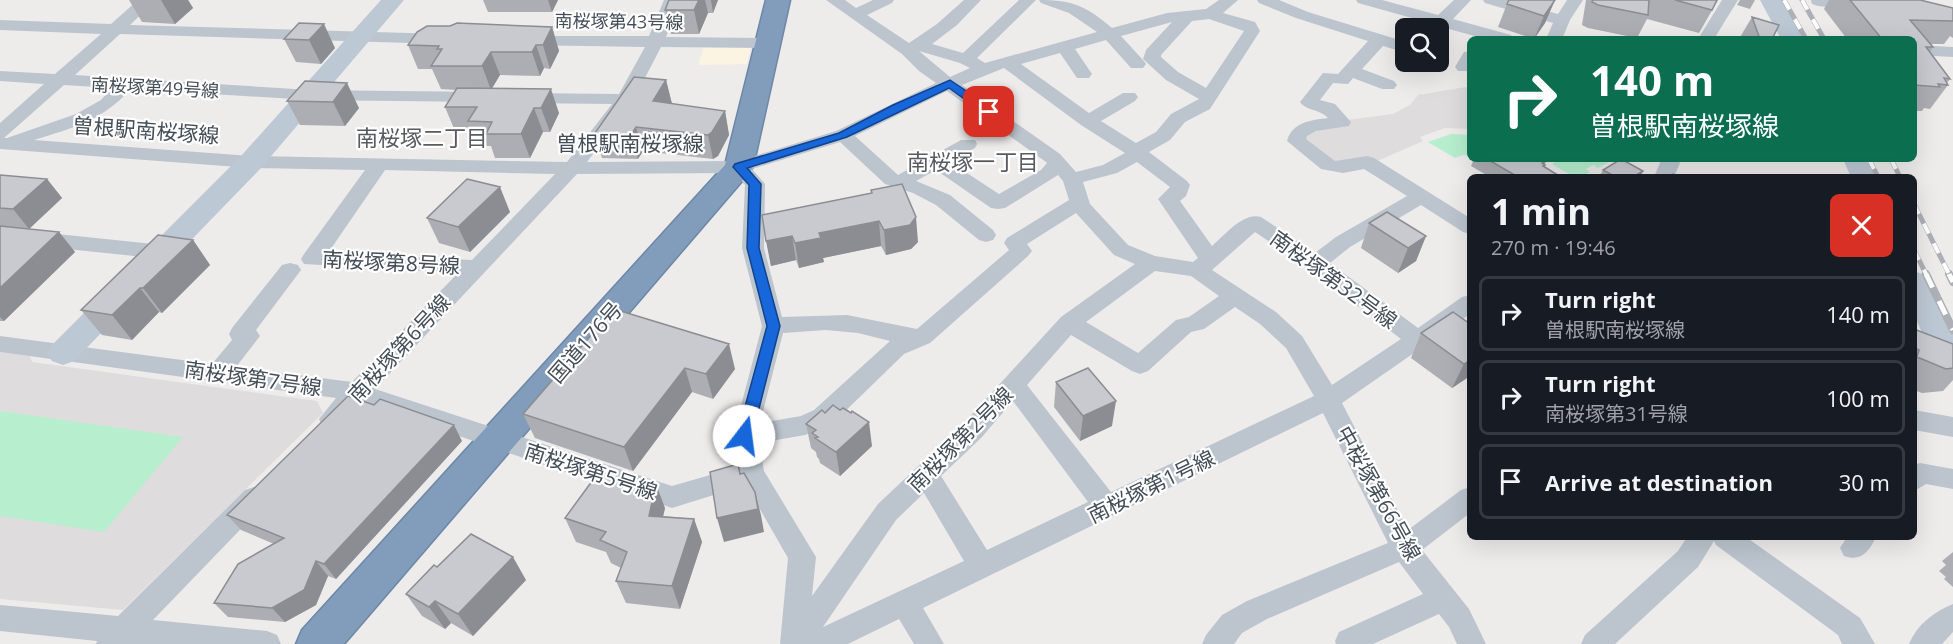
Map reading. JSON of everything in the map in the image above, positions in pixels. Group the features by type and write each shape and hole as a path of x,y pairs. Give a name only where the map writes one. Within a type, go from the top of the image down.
{"highway":[{"name":"国道176号","path":"317,644 739,167 778,0"}],"street":[{"path":"2,140 57,81 148,0"},
{"path":"63,353 251,162 393,0"},
{"name":"南桜塚第6号線","path":"315,435 572,168 625,99 656,41 672,0"},
{"path":"834,0 914,48 966,59 983,69"},
{"path":"856,14 886,0"},
{"path":"914,48 954,20 973,0"},
{"path":"966,59 1028,0"},
{"path":"1047,0 1064,4 1081,12 1111,34 1137,64"},
{"path":"1210,14 1230,0"},
{"path":"1265,0 1302,15 1395,45"},
{"path":"1364,0 1417,18"},
{"path":"1445,18 1462,0"},
{"path":"1491,0 1562,20"},
{"path":"1555,36 1575,0"},
{"path":"1708,36 1730,0"},
{"path":"1771,0 1791,36"},
{"path":"1818,1 1872,8"},
{"path":"1072,179 1110,169 1139,153 1139,150 1163,136 1178,118 1204,105 1252,30 1249,26 1210,14"},
{"name":"曽根駅南桜塚線","path":"2,140 251,162 572,168 739,167 843,135 897,107 983,69 1167,18 1210,14"},
{"path":"1187,16 1167,48 1152,54 1155,63 1172,76 1209,97"},
{"path":"0,25 360,38 455,39"},
{"path":"1449,28 1481,36"},
{"name":"南桜塚第43号線","path":"502,39 769,43"},
{"path":"1379,40 1342,80 1329,77 1309,102 1329,108 1342,122 1311,126 1298,133 1296,141 1328,166 1342,169 1367,162 1467,225"},
{"path":"1065,47 1083,74"},
{"path":"914,48 925,67 1053,158 1072,179 1081,206 1122,250 1151,263 1204,265"},
{"path":"1917,51 1953,52"},
{"path":"1008,63 1088,121 1106,133 1109,132 1139,153 1180,185 1179,192 1168,199 1204,265"},
{"path":"1351,71 1388,85"},
{"name":"南桜塚第49号線","path":"0,76 311,95 625,99"},
{"path":"2,140 83,118 106,104 125,85"},
{"path":"1088,121 1129,97"},
{"path":"843,135 892,180 920,189 943,201 986,236"},
{"path":"899,182 968,144"},
{"path":"937,162 998,203 1048,174 1058,164"},
{"name":"南桜塚第8号線","path":"379,165 312,259 475,267"},
{"path":"739,167 755,184 753,248 773,326 744,436 752,473 802,557 794,644"},
{"path":"1316,263 1343,242 1421,197"},
{"path":"744,436 805,425 823,417 896,348 922,338 1021,250 1014,243 1080,202"},
{"name":"南桜塚第32号線","path":"1204,265 1254,222 1316,263 1417,339"},
{"path":"0,235 163,252"},
{"name":"南桜塚第2号線","path":"800,644 813,618 887,512 972,431 1069,323 1151,263"},
{"name":"中桜塚第66号線","path":"1204,265 1236,295 1268,318 1294,342 1328,400 1404,548 1459,618 1472,644"},
{"path":"217,374 249,336 240,334 290,270"},
{"path":"1917,288 1953,365"},
{"path":"1069,323 1140,365 1184,326 1196,323 1236,295"},
{"name":"南桜塚第1号線","path":"818,644 1328,400 1467,305"},
{"path":"773,326 824,322 857,325 895,336 922,338"},
{"name":"南桜塚第7号線","path":"0,344 357,392 498,441"},
{"path":"1014,385 1107,507"},
{"path":"1917,421 1953,427"},
{"name":"南桜塚第5号線","path":"498,441 672,497 752,473"},
{"path":"926,473 952,520 981,565"},
{"path":"1917,476 1920,473 1953,478"},
{"path":"117,637 266,486"},
{"path":"1216,644 1232,624 1257,610 1404,548 1467,500"},
{"path":"1595,644 1688,559 1700,540"},
{"path":"1729,540 1850,627 1854,639 1861,644"},
{"path":"1348,641 1443,598"},
{"path":"904,603 930,644"},
{"path":"1923,644 1940,625 1953,617"},
{"path":"0,618 117,637 267,644"}],"shaded area":[{"path":"704,46 751,46 747,64 698,65"},
{"path":"1467,87 1467,129 1445,128 1420,137 1423,141 1375,162 1366,156 1343,164 1332,164 1301,136 1346,120 1393,114 1410,105 1418,95"},
{"path":"0,352 30,356 32,362 317,401 323,413 123,610 0,599"}],"green space":[{"path":"1451,134 1467,135 1467,156 1455,158 1428,142"},
{"path":"1555,162 1609,162 1598,168 1593,165 1586,169 1590,172 1587,174 1571,174 1552,164"},
{"path":"0,411 183,437 104,532 0,516"}],"building":[{"path":"669,0 699,0 694,10 665,10"},
{"path":"1509,0 1555,0 1544,16 1507,4"},
{"path":"1593,0 1649,0 1648,15 1598,5 1592,2"},
{"path":"1675,0 1717,0 1712,10"},
{"path":"1850,0 1920,0 1953,8 1953,21 1910,20 1933,47 1926,47 1950,79 1944,78 1948,85 1938,84 1940,87 1917,85 1917,36 1880,36"},
{"path":"1752,17 1779,25 1774,36 1759,36"},
{"path":"299,23 324,24 309,40 284,39"},
{"path":"457,23 552,27 543,45 536,45 532,52 491,52 482,66 431,66 442,49 437,49 439,46 408,45 417,32 427,26 450,26"},
{"path":"634,77 666,80 653,101 725,111 708,135 636,127 631,135 595,133"},
{"path":"305,81 347,83 333,102 287,101"},
{"path":"457,88 551,89 541,108 534,108 521,134 486,134 492,122 468,121 477,107 445,107"},
{"path":"1492,162 1544,162 1543,166 1556,174 1513,174"},
{"path":"1616,162 1626,162 1643,171 1638,174 1610,174 1603,170"},
{"path":"0,175 47,179 13,209 0,208"},
{"path":"467,179 500,187 458,227 427,218"},
{"path":"902,184 916,217 910,225 884,230 879,221 819,233 821,238 795,243 792,236 766,241 762,215 872,193 871,190"},
{"path":"1387,212 1426,236 1408,248 1369,223"},
{"path":"0,226 59,232 0,288"},
{"path":"158,235 193,240 112,315 81,310"},
{"path":"614,309 729,344 706,374 685,368 624,447 523,414"},
{"path":"1453,312 1467,322 1467,362 1464,364 1421,333"},
{"path":"1917,330 1953,344 1953,368 1946,369 1917,357 1919,350 1917,349"},
{"path":"1088,368 1116,401 1083,416 1056,382"},
{"path":"348,396 374,405 380,399 454,425 324,564 316,561 304,590 272,608 214,603 238,564 284,538 227,515"},
{"path":"833,405 840,410 843,408 851,413 852,411 869,422 836,452 815,438 818,437 812,433 816,430 806,424 822,410 825,413"},
{"path":"738,464 740,474 744,473 755,492 758,509 717,518 710,472"},
{"path":"598,473 642,488 647,481 656,484 649,516 694,519 672,586 616,581 627,552 600,540 606,532 565,518"},
{"path":"471,534 513,557 458,614 435,601 429,607 406,594 434,565 437,567"}],"railway":[{"path":"1784,0 1804,36"},
{"path":"1802,0 1822,36"},
{"path":"1870,162 1876,174"},
{"path":"1892,162 1898,174"},
{"path":"1917,210 1953,282"},
{"path":"1917,256 1926,274"},
{"path":"1926,274 1953,330"}],"district":[{"name":"南桜塚二丁目","path":"422,137"},
{"name":"南桜塚一丁目","path":"973,161"}],"route":[{"path":"744,436 773,326 753,248 755,184 739,167 843,135 897,107 950,84 989,112"}]}
